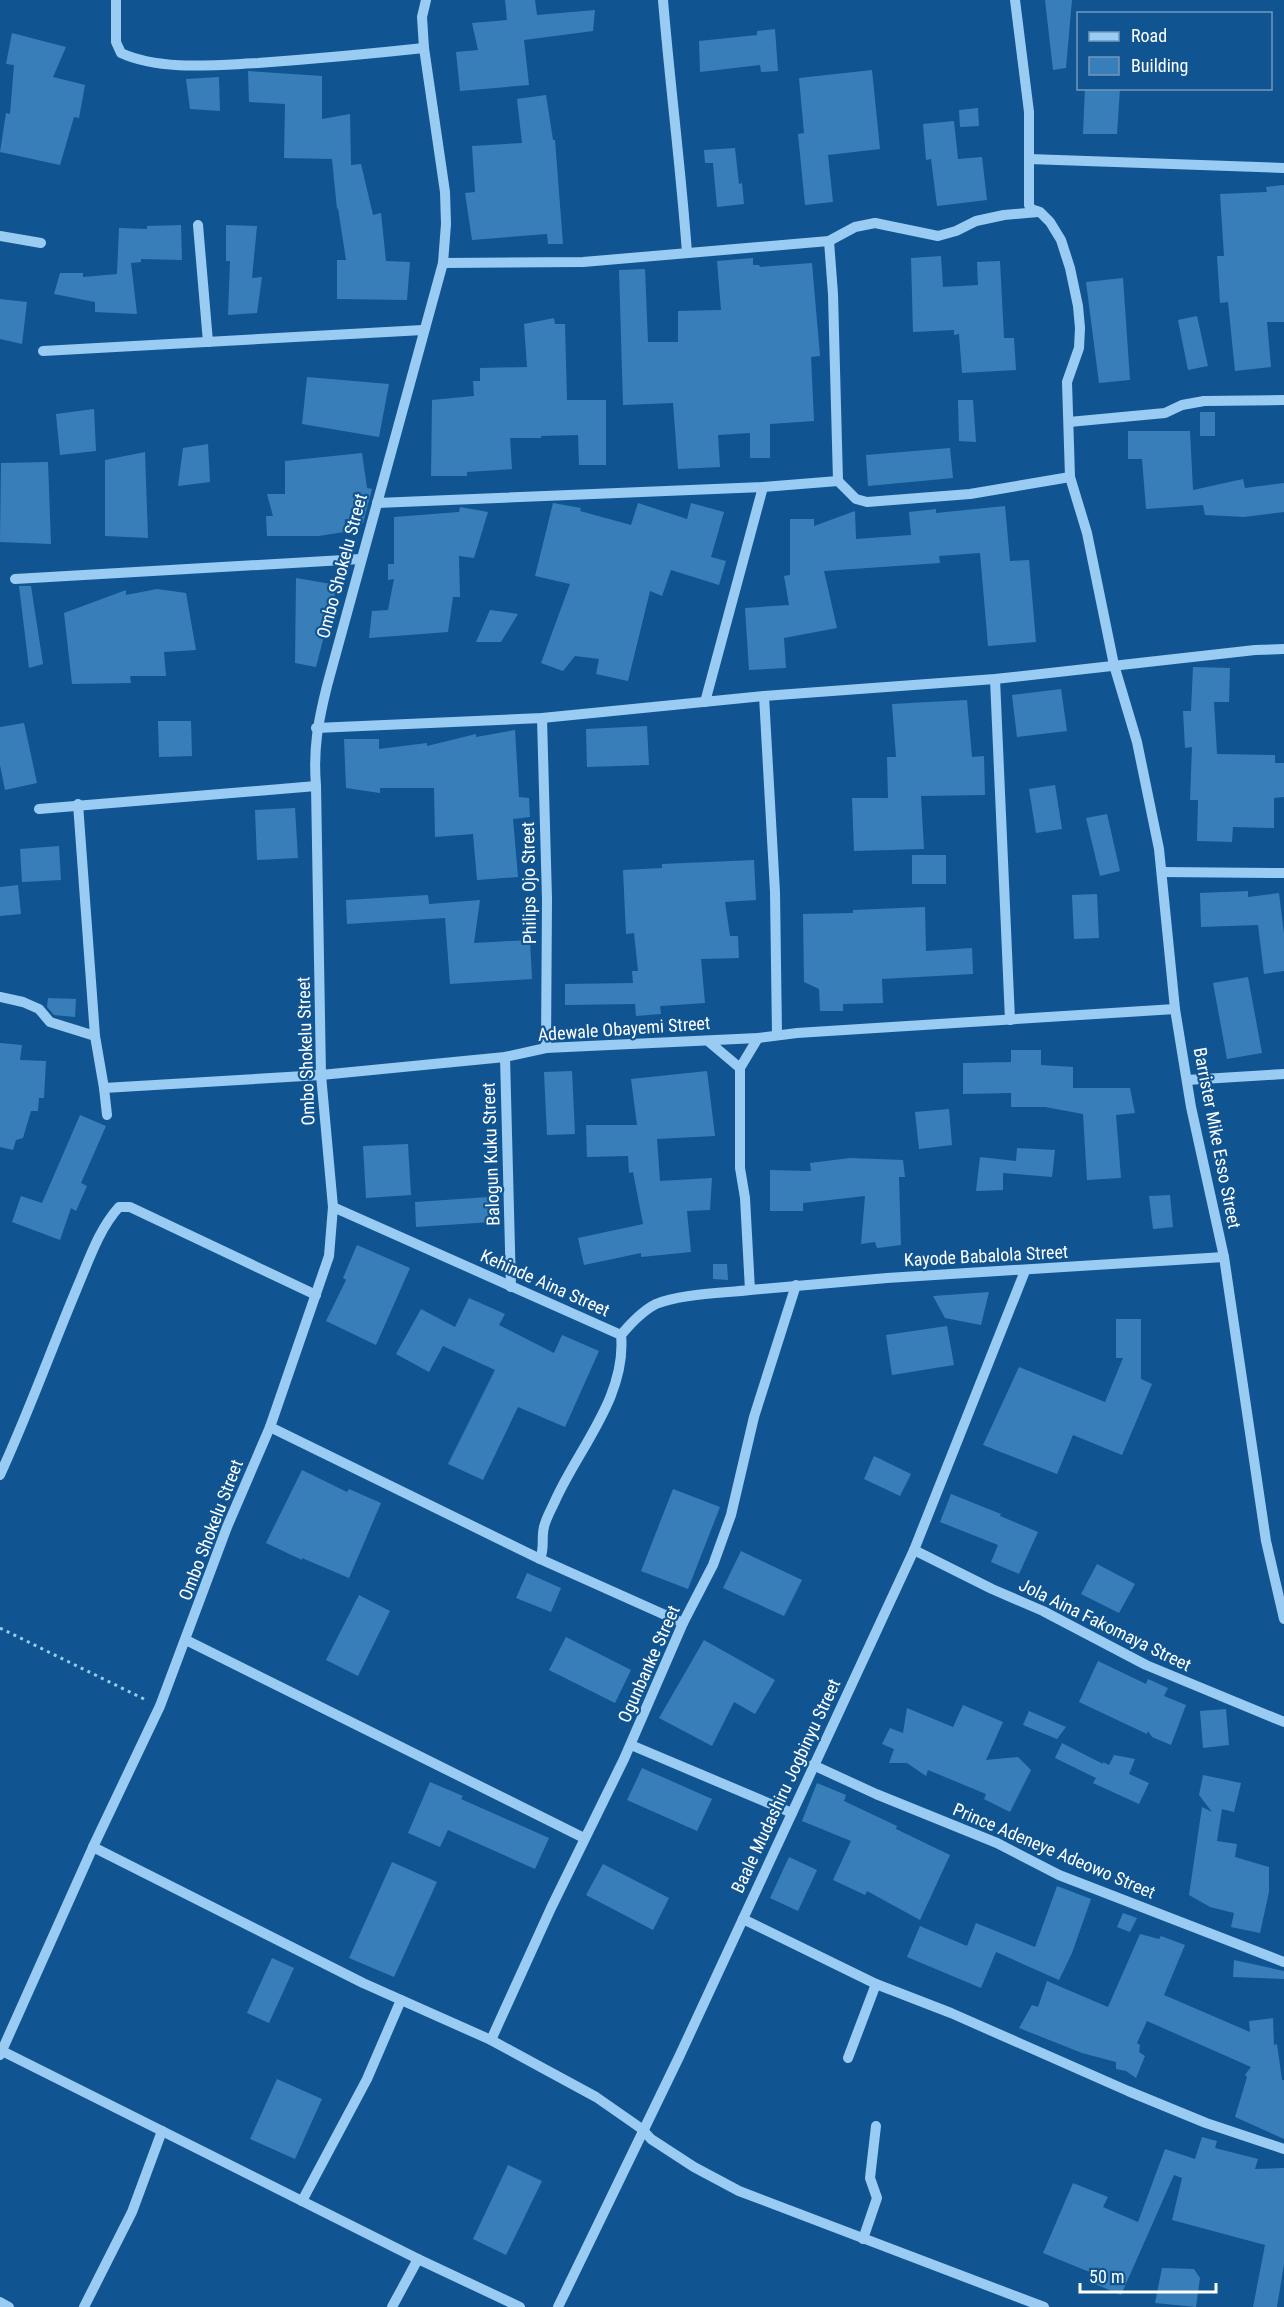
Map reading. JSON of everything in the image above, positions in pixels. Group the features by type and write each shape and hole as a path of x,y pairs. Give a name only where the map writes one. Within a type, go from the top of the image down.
{"street":[{"path":"116,0 116,42 121,53 136,60 201,66 313,59 424,48"},
{"name":"Ombo Shokelu Street","path":"1,2052 93,1847 160,1706 227,1527 270,1427 329,1256 333,1207 321,1075 314,759 316,728 443,263 446,192 424,48 422,17 426,0"},
{"path":"663,0 687,254"},
{"path":"1015,0 1029,112 1029,159 1284,168"},
{"name":"Barrister Mike Esso Street","path":"1029,159 1027,191 1029,205 1031,209 1040,212 1061,240 1078,306 1079,348 1068,382 1070,477 1087,533 1114,665 1137,742 1162,872 1174,1009 1191,1107 1224,1257 1266,1541 1284,1619"},
{"path":"443,263 583,262 829,241 855,227 875,223 894,225 938,236 956,231 976,221 1004,215 1040,212"},
{"path":"198,225 208,342"},
{"path":"0,236 41,243"},
{"path":"829,241 833,294 838,480 856,499 867,502 970,494 1070,477"},
{"path":"43,351 423,330"},
{"path":"1069,422 1165,413 1182,405 1204,401 1284,400"},
{"path":"377,503 763,487 838,480"},
{"path":"705,702 763,487"},
{"path":"15,579 361,559"},
{"path":"316,728 542,718 764,696 994,679 1255,650 1284,649"},
{"path":"994,679 1010,1020"},
{"path":"764,696 775,892 777,1035"},
{"name":"Philips Ojo Street","path":"542,718 547,899 546,1048"},
{"path":"39,809 316,786"},
{"path":"78,804 95,1036 107,1115"},
{"path":"1162,872 1284,873"},
{"path":"0,997 23,1002 39,1010 50,1022 95,1036"},
{"name":"Adewale Obayemi Street","path":"104,1088 321,1075 505,1056 546,1048 758,1038 1174,1009"},
{"path":"750,1290 745,1198 740,1168 740,1068 758,1038"},
{"path":"708,1041 740,1068"},
{"name":"Balogun Kuku Street","path":"505,1056 512,1287"},
{"path":"1188,1080 1284,1074"},
{"path":"0,1475 98,1240 109,1218 119,1207 130,1207 316,1295"},
{"name":"Kehinde Aina Street","path":"333,1207 621,1335 622,1350 618,1373 594,1432 572,1467 548,1517 544,1528 545,1547 540,1559"},
{"name":"Kayode Babalola Street","path":"621,1335 637,1318 657,1304 675,1299 795,1285 1224,1257"},
{"name":"Baale Mudashiru Jogbinyu Street","path":"558,2307 642,2129 679,2057 914,1550 1025,1271"},
{"name":"Ogunbanke Street","path":"491,2040 584,1838 631,1745 683,1623 713,1565 731,1515 754,1418 795,1285"},
{"path":"270,1427 540,1559 683,1623"},
{"name":"Jola Aina Fakomaya Street","path":"914,1550 992,1589 1043,1611 1146,1665 1284,1722"},
{"path":"186,1640 584,1838"},
{"path":"631,1745 792,1813"},
{"name":"Prince Adeneye Adeowo Street","path":"813,1765 876,1794 997,1843 1059,1875 1284,1962"},
{"path":"93,1847 268,1936 400,2000 491,2040 596,2097 694,2168 738,2191 1044,2307"},
{"path":"743,1919 876,1984 951,2013 1206,2123 1284,2149"},
{"path":"848,2058 876,1984"},
{"path":"302,2201 367,2079 400,2000"},
{"path":"1,2052 418,2259 520,2307"},
{"path":"863,2239 877,2198 870,2178 876,2126"},
{"path":"84,2307 132,2212 162,2131"},
{"path":"393,2307 418,2259"},
{"path":"0,2302 9,2307"}],"path":[{"path":"0,1628 160,1706"}],"building":[{"path":"505,0 535,0 537,15 595,10 593,31 524,40 529,85 460,91 456,52 478,50 472,23 507,20"},
{"path":"1045,0 1072,0 1066,68 1053,70"},
{"path":"775,29 778,71 761,72 760,65 700,72 699,41 757,35 757,31"},
{"path":"12,33 66,47 53,77 85,85 79,118 74,117 60,165 0,152 6,113 10,114 14,65 6,64"},
{"path":"872,70 880,149 828,155 833,202 805,205 798,134 804,133 799,78"},
{"path":"248,71 322,76 322,119 350,114 351,165 361,164 373,215 381,213 386,261 410,262 407,300 337,299 337,260 346,260 337,209 332,159 284,158 285,104 249,102"},
{"path":"219,77 220,111 190,109 186,79"},
{"path":"1085,90 1120,90 1117,134 1083,134"},
{"path":"546,95 553,140 555,140 563,244 548,244 547,234 472,240 465,193 475,192 472,146 522,143 517,99"},
{"path":"978,108 979,126 960,127 959,110"},
{"path":"954,121 958,159 982,157 987,200 937,206 931,159 926,160 923,124"},
{"path":"735,148 744,204 717,207 713,163 705,163 704,150"},
{"path":"1284,185 1284,322 1267,322 1271,367 1235,371 1228,302 1220,303 1217,256 1224,256 1220,194 1267,192 1266,187"},
{"path":"181,225 182,260 141,259 141,262 131,263 137,314 95,312 95,302 54,294 60,273 83,273 83,277 117,274 119,228 147,229 147,226"},
{"path":"226,225 257,226 252,278 262,277 257,313 228,315 230,261 226,261"},
{"path":"941,256 943,287 978,285 977,262 1000,261 1004,338 1014,338 1016,370 962,373 959,334 954,335 954,330 913,332 911,258"},
{"path":"753,258 753,265 760,267 812,263 820,356 811,357 814,421 770,424 770,458 750,458 750,433 718,435 720,467 678,469 673,403 623,405 619,270 645,269 648,342 678,342 678,311 721,310 717,261"},
{"path":"1123,278 1130,380 1099,383 1086,282"},
{"path":"0,299 27,302 22,344 0,339"},
{"path":"1197,316 1208,366 1188,370 1178,320"},
{"path":"554,318 555,324 565,324 567,400 606,400 606,465 579,465 578,435 541,436 541,438 510,438 512,469 467,472 467,476 431,476 432,400 474,396 473,381 480,381 480,368 527,367 524,324"},
{"path":"307,377 389,384 379,437 302,424"},
{"path":"958,400 973,400 976,442 959,441"},
{"path":"94,409 96,451 60,455 56,414"},
{"path":"1200,412 1215,412 1215,436 1200,436"},
{"path":"1128,431 1190,431 1193,490 1243,479 1245,488 1284,483 1284,512 1244,517 1205,515 1203,505 1146,509 1142,459 1128,459"},
{"path":"208,444 210,482 178,486 183,448"},
{"path":"950,448 953,478 868,486 866,455"},
{"path":"145,452 148,538 105,536 105,460"},
{"path":"362,453 367,488 372,489 363,523 345,519 344,532 319,536 267,536 266,516 273,516 267,494 285,494 285,461"},
{"path":"48,462 51,544 0,542 1,463"},
{"path":"553,503 581,508 580,511 631,525 638,503 687,519 691,503 724,512 711,557 726,561 719,585 671,570 662,596 650,591 628,681 596,674 599,659 575,656 563,671 541,663 570,584 535,576"},
{"path":"1005,506 1010,561 1029,560 1036,642 988,646 980,553 939,556 940,563 824,571 837,628 784,638 786,668 749,670 745,608 789,605 784,576 790,575 790,519 814,519 814,526 855,511 856,539 911,535 909,512 936,509 936,513"},
{"path":"460,507 488,512 474,558 459,556 460,597 453,597 448,632 369,638 372,611 388,610 394,579 388,580 388,564 394,564 394,517 459,512"},
{"path":"296,578 337,585 316,667 295,663"},
{"path":"19,586 31,586 43,664 29,668"},
{"path":"157,589 186,593 196,650 164,652 166,676 130,676 131,683 72,684 64,613 126,590 126,595"},
{"path":"490,610 518,614 501,642 476,642"},
{"path":"1193,667 1230,668 1229,702 1214,702 1217,754 1275,755 1275,763 1284,763 1284,797 1274,798 1274,828 1233,827 1232,842 1197,841 1198,800 1190,800 1192,747 1185,748 1183,711 1191,711"},
{"path":"1061,689 1067,731 1017,737 1012,695"},
{"path":"967,700 972,757 984,756 985,795 921,796 924,849 854,851 852,798 888,798 887,757 896,757 892,704"},
{"path":"158,721 191,721 192,756 159,757"},
{"path":"24,723 37,783 5,790 0,765 0,727"},
{"path":"647,726 649,765 587,767 586,729"},
{"path":"515,730 519,797 529,798 530,817 513,819 518,877 477,880 473,834 435,837 434,788 380,788 380,793 346,788 344,739 379,739 379,749 427,743 427,746 476,734 476,737"},
{"path":"1055,785 1062,829 1036,833 1029,789"},
{"path":"295,808 298,858 257,860 255,810"},
{"path":"1107,814 1120,871 1100,876 1086,818"},
{"path":"59,846 61,880 22,882 20,849"},
{"path":"912,855 946,855 946,884 912,884"},
{"path":"754,860 756,900 725,902 730,936 738,936 739,958 701,959 705,1003 660,1006 661,1014 636,1016 635,1004 565,1005 565,984 633,983 632,971 638,971 634,933 626,934 623,870 662,868 662,864"},
{"path":"18,885 21,914 0,916 0,887"},
{"path":"1248,891 1248,897 1279,893 1284,934 1284,971 1264,974 1258,925 1201,927 1200,893"},
{"path":"1097,894 1099,938 1074,939 1072,895"},
{"path":"428,895 429,904 480,900 474,943 530,940 532,979 450,984 445,918 347,924 346,900"},
{"path":"925,907 926,951 972,948 973,974 882,979 883,1003 843,1004 843,1011 820,1011 819,989 804,982 803,914 853,913 853,910"},
{"path":"1248,977 1262,1053 1227,1059 1213,983"},
{"path":"48,998 76,999 75,1017 54,1015 47,1007"},
{"path":"0,1043 22,1045 20,1060 46,1061 44,1098 39,1098 38,1111 31,1111 23,1138 16,1140 13,1150 0,1147"},
{"path":"1011,1050 1041,1050 1041,1065 1073,1067 1073,1088 1130,1088 1135,1113 1116,1115 1121,1178 1087,1180 1083,1114 1045,1107 1011,1107 1011,1093 963,1094 963,1063 1011,1062"},
{"path":"572,1071 575,1134 547,1135 544,1072"},
{"path":"707,1071 715,1136 657,1139 660,1181 712,1178 710,1210 687,1211 691,1252 641,1257 641,1253 584,1265 578,1238 643,1224 633,1172 629,1173 628,1156 587,1157 586,1125 637,1125 631,1079"},
{"path":"949,1109 952,1145 919,1149 915,1112"},
{"path":"80,1115 106,1126 81,1183 87,1186 76,1211 71,1208 60,1240 12,1222 21,1196 42,1203"},
{"path":"408,1144 411,1195 366,1198 363,1146"},
{"path":"1017,1148 1055,1150 1052,1177 1003,1173 1003,1190 976,1191 980,1157 1016,1161"},
{"path":"850,1158 903,1160 905,1177 899,1177 901,1245 877,1248 875,1242 861,1244 865,1196 803,1203 803,1211 770,1211 770,1170 811,1171 810,1163"},
{"path":"1170,1195 1173,1227 1153,1229 1149,1196"},
{"path":"489,1197 491,1222 416,1227 415,1202"},
{"path":"357,1245 410,1268 376,1345 326,1321 346,1280 343,1278"},
{"path":"713,1264 727,1264 728,1280 713,1279"},
{"path":"989,1292 981,1325 945,1318 933,1296"},
{"path":"469,1298 505,1314 499,1325 554,1353 562,1335 599,1351 565,1427 518,1407 483,1480 448,1464 495,1370 443,1346 429,1372 396,1354 421,1309 455,1327"},
{"path":"1116,1319 1141,1319 1141,1379 1152,1384 1122,1455 1073,1435 1057,1474 983,1445 1019,1367 1105,1402 1123,1358 1116,1358"},
{"path":"947,1326 954,1365 892,1375 886,1335"},
{"path":"874,1456 911,1474 900,1496 864,1479"},
{"path":"302,1470 347,1492 349,1489 381,1503 349,1578 266,1543"},
{"path":"673,1489 720,1507 688,1589 641,1571"},
{"path":"951,1494 1038,1532 1019,1574 991,1562 998,1545 940,1522"},
{"path":"741,1551 802,1580 784,1616 723,1588"},
{"path":"1097,1564 1135,1584 1119,1613 1081,1594"},
{"path":"527,1573 561,1588 551,1612 516,1598"},
{"path":"359,1595 390,1611 358,1676 326,1660"},
{"path":"566,1637 631,1670 615,1703 549,1670"},
{"path":"704,1640 775,1680 755,1714 734,1702 712,1746 659,1718"},
{"path":"1098,1661 1146,1684 1148,1679 1168,1688 1164,1696 1186,1705 1171,1745 1152,1737 1148,1731 1147,1734 1079,1702"},
{"path":"963,1705 1003,1722 986,1760 1018,1757 1031,1770 1010,1812 984,1799 986,1794 928,1770 926,1776 907,1763 889,1763 894,1749 882,1744 890,1728 903,1733 907,1708 953,1727"},
{"path":"1226,1709 1229,1745 1203,1748 1200,1711"},
{"path":"1029,1711 1066,1727 1057,1739 1023,1725"},
{"path":"1062,1743 1103,1764 1103,1762 1109,1765 1114,1755 1135,1759 1129,1774 1149,1783 1139,1804 1093,1783 1096,1778 1055,1758"},
{"path":"642,1768 712,1799 697,1831 627,1800"},
{"path":"1203,1775 1241,1783 1234,1812 1222,1809 1217,1841 1237,1844 1235,1857 1269,1867 1269,1892 1260,1933 1231,1927 1234,1913 1210,1907 1189,1895 1202,1807 1212,1812 1199,1795"},
{"path":"430,1782 463,1796 461,1799 549,1838 535,1869 448,1830 440,1847 408,1833"},
{"path":"817,1783 846,1795 844,1801 950,1855 920,1920 867,1891 865,1895 833,1880 851,1841 802,1821"},
{"path":"789,1857 817,1870 798,1911 770,1898"},
{"path":"392,1862 437,1882 394,1977 349,1958"},
{"path":"603,1864 669,1898 653,1930 586,1895"},
{"path":"1057,1886 1091,1899 1072,1953 1059,1980 996,1952 981,1988 907,1957 920,1926 967,1946 976,1923 1035,1947"},
{"path":"1123,1913 1137,1918 1130,1932 1117,1927"},
{"path":"1140,1934 1159,1939 1161,1936 1185,1945 1164,1995 1250,2032 1249,2021 1273,2018 1274,2045 1277,2044 1282,2080 1284,2080 1284,2139 1235,2117 1247,2077 1245,2075 1251,2067 1147,2021 1137,2043 1140,2045 1139,2052 1145,2056 1136,2078 1126,2071 1116,2069 1116,2062 1082,2053 1019,2028 1032,2005 1038,2007 1047,1981 1108,2007"},
{"path":"272,1958 294,1968 269,2023 247,2013"},
{"path":"1234,1960 1284,1971 1284,1979 1233,1977"},
{"path":"277,2079 322,2099 295,2159 250,2139"},
{"path":"1202,2137 1217,2141 1215,2148 1258,2159 1255,2169 1284,2168 1284,2264 1277,2307 1253,2307 1265,2245 1172,2220 1182,2178 1174,2175 1121,2295 1088,2281 1092,2273 1043,2253 1073,2183 1108,2197 1103,2207 1138,2222 1165,2149 1195,2159"},
{"path":"508,2165 542,2181 506,2255 473,2239"},
{"path":"1162,2268 1194,2269 1200,2278 1196,2307 1155,2303"}]}
